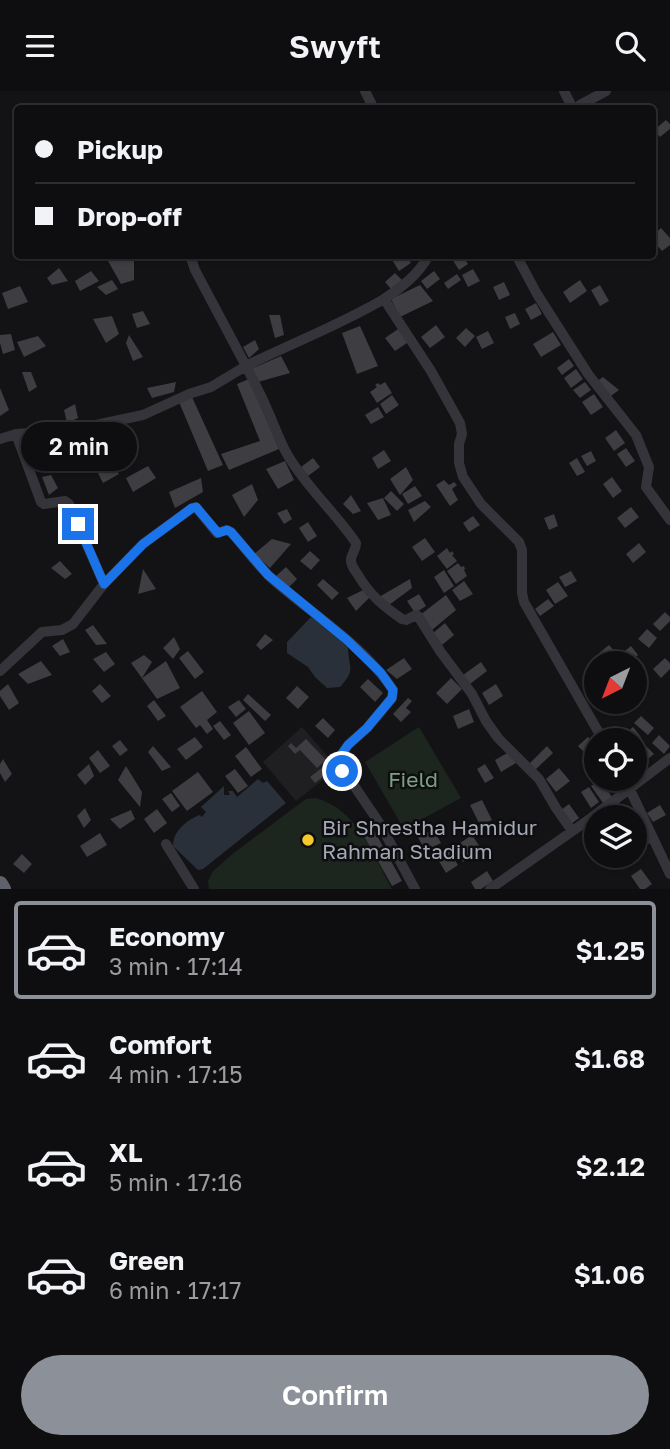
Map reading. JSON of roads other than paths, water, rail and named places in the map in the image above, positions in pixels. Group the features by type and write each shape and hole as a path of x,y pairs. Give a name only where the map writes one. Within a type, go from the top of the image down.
{"highway":[{"path":"0,884 3,889"}],"street":[{"path":"580,105 606,91"},
{"path":"191,259 246,366 286,453 356,543 352,564 367,590 402,619 418,616 472,694 498,738 539,779 572,831"},
{"path":"0,439 16,434 73,429 143,415 211,387 246,366 352,318 414,277 427,259"},
{"path":"518,259 588,374 636,435 649,467 646,487 665,503 670,520"},
{"path":"384,299 431,371 460,423 459,463 463,477 481,504 519,542 522,550 524,602 596,728"},
{"path":"16,434 41,502 44,504 65,501 69,504 104,584"},
{"path":"0,671 42,632 62,630 73,624 104,584 143,544 196,507 215,531 231,532 268,575 335,629 371,663 393,690 393,695 367,728 348,745 341,755 340,765 380,824 415,889"},
{"path":"647,772 670,758"},
{"path":"490,889 572,831 620,791"},
{"path":"631,791 670,874"},
{"path":"166,844 194,889"}],"place":[{"name":"Bir Shrestha Hamidur Rahman Stadium","path":"308,840"}],"park label":[{"name":"Field","path":"413,780"}]}
